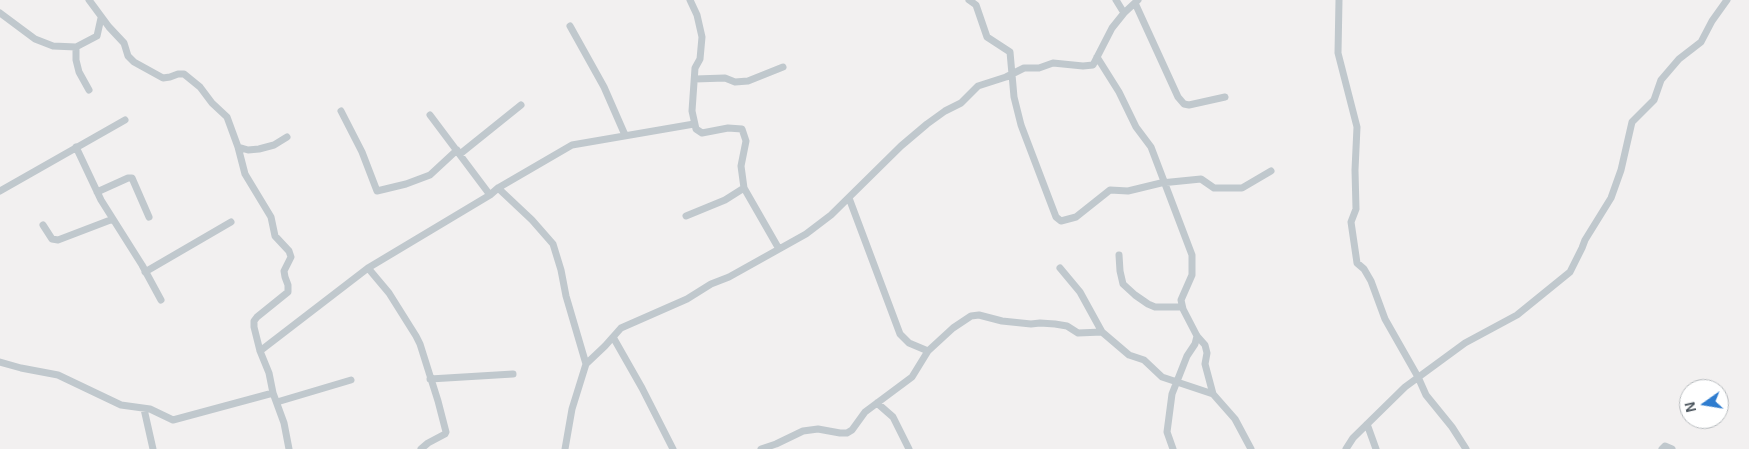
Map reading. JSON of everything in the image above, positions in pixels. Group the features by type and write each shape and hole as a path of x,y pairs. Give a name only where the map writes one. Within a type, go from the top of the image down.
{"street":[{"path":"89,0 101,18 124,43 128,56 134,62 163,78 184,74 200,87 212,103 227,117 246,174 271,217 275,236 291,257 284,271 288,292 254,321 260,351 269,373 273,393 284,423 289,449"},
{"path":"690,0 697,15 702,38 700,59 695,68 692,111 694,124 698,132 702,134 728,128 742,129 746,141 741,166 744,188 780,249"},
{"path":"969,0 976,5 987,37 1010,52 1014,97 1021,126 1055,213 1061,221 1076,217 1110,190 1128,191 1164,182 1201,178 1214,188 1242,188 1270,171"},
{"path":"1116,0 1124,13"},
{"path":"1338,0 1338,53 1357,127 1356,209 1351,222 1357,262 1371,281 1390,331 1418,377 1426,395 1452,427 1466,449"},
{"path":"1346,449 1353,438 1405,387 1465,343 1517,315 1570,272 1585,240 1611,198 1621,170 1632,122 1654,100 1661,80 1679,59 1701,42 1712,21 1727,0"},
{"path":"565,449 572,409 586,364 621,328 687,299 711,284 806,234 831,215 901,146 945,111 961,104 978,86 1013,74 1024,68 1039,68 1053,64 1093,65 1112,28 1137,1 1178,97 1184,104 1189,105 1225,98"},
{"path":"0,13 34,39 53,46 76,47 97,36 101,18"},
{"path":"570,26 604,87 625,135"},
{"path":"76,47 76,60 79,72 89,90"},
{"path":"1097,57 1119,92 1136,127 1151,146 1192,255 1192,275 1181,300 1182,307 1208,353 1205,364 1214,394 1235,419 1251,449"},
{"path":"694,79 725,78 736,82 748,81 783,67"},
{"path":"342,111 362,152 376,191 406,184 430,175 521,106"},
{"path":"430,115 490,195"},
{"path":"0,191 125,120"},
{"path":"260,351 368,268 572,144 694,124"},
{"path":"238,147 248,150 259,150 274,145 287,137"},
{"path":"76,147 97,192 161,300"},
{"path":"97,192 132,178 149,217"},
{"path":"498,188 532,220 553,244 586,364"},
{"path":"686,216 725,200 744,188"},
{"path":"849,198 900,334 909,343 928,351"},
{"path":"43,226 52,239 58,240 113,218"},
{"path":"145,272 231,222"},
{"path":"1119,255 1123,284 1135,295 1155,307 1182,307"},
{"path":"368,268 389,293 416,336 446,432 428,442 421,449"},
{"path":"1060,268 1066,278 1075,285 1102,332 1129,355 1144,360 1162,376 1214,394"},
{"path":"761,449 776,444 797,433 812,429 847,433 852,430 865,412 912,377 928,351 953,328 974,315 1002,321 1067,326 1078,333 1102,332"},
{"path":"1173,449 1167,432 1172,394 1197,336"},
{"path":"613,337 673,449"},
{"path":"0,362 58,375 122,405 144,408 173,420 273,393"},
{"path":"430,379 513,374"},
{"path":"277,402 350,380"},
{"path":"877,403 893,417 909,449"},
{"path":"144,408 153,449"},
{"path":"1367,424 1376,449"},
{"path":"1662,449 1665,446 1672,449"}]}
